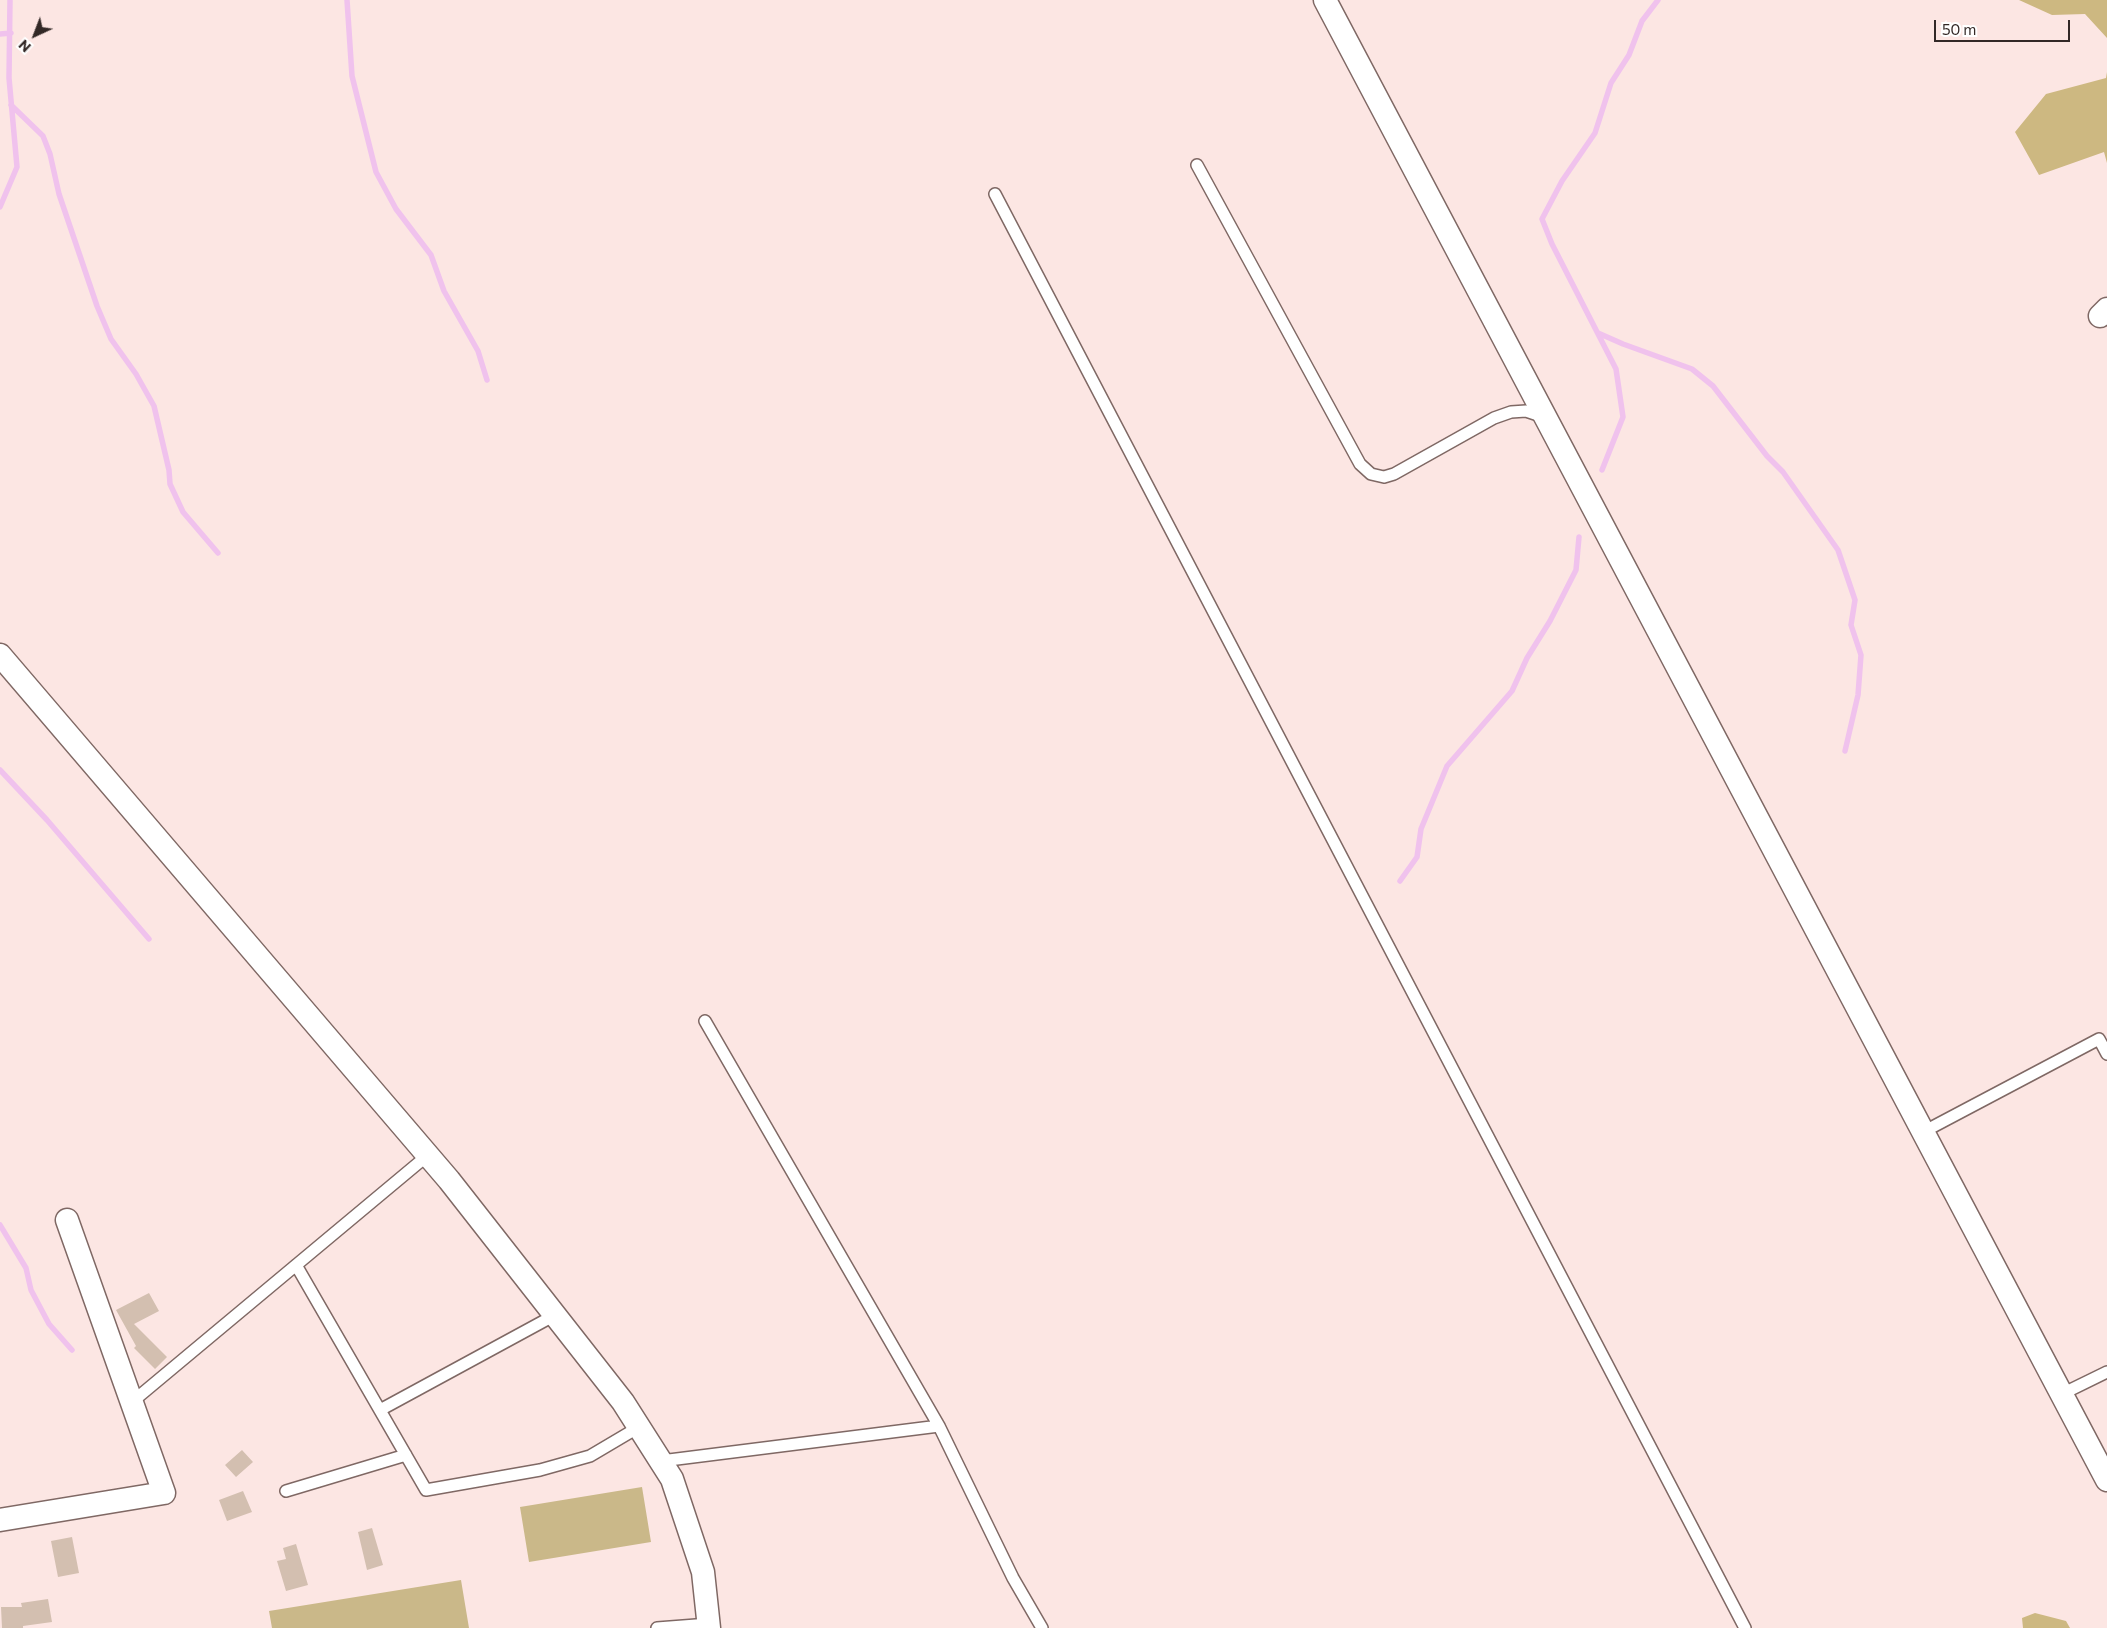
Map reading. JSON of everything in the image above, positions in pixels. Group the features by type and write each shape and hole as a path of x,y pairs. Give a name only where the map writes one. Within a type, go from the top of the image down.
{"street":[{"path":"1325,0 2107,1480"},
{"path":"0,655 428,1155 623,1402 672,1479 703,1572 709,1626"},
{"path":"0,1520 164,1493 67,1220"}],"lane":[{"path":"1197,165 1360,464 1371,474 1384,477 1394,474 1494,418 1511,412 1532,412 1546,418"},
{"path":"995,194 1745,1628"},
{"path":"705,1021 940,1426 1013,1578 1042,1628"},
{"path":"1923,1132 2100,1039 2107,1054"},
{"path":"132,1402 428,1155"},
{"path":"296,1265 426,1490 540,1470 590,1456 639,1427"},
{"path":"380,1410 555,1315"},
{"path":"2062,1394 2107,1372"},
{"path":"661,1462 940,1426"},
{"path":"286,1491 406,1455"},
{"path":"657,1628 709,1626"}],"shaded area":[{"path":"2019,0 2107,0 2107,38 2085,14 2052,15"},
{"path":"2107,72 2107,163 2104,152 2039,175 2015,132 2046,94 2106,78"},
{"path":"642,1487 651,1542 529,1562 520,1507"},
{"path":"461,1580 469,1628 272,1628 269,1611"},
{"path":"2035,1613 2066,1621 2070,1628 2023,1628 2022,1618"}],"building":[{"path":"149,1293 159,1311 134,1324 167,1357 155,1369 134,1348 136,1346 116,1310"},
{"path":"242,1450 253,1462 236,1477 225,1465"},
{"path":"243,1491 252,1512 227,1521 219,1500"},
{"path":"372,1528 383,1565 367,1570 358,1532"},
{"path":"72,1537 79,1573 58,1577 51,1541"},
{"path":"296,1544 308,1585 286,1591 277,1561 286,1559 283,1548"},
{"path":"48,1599 52,1622 23,1626 23,1628 2,1628 1,1607 22,1607 21,1603"}],"waterway":[{"path":"0,207 17,167 9,78 10,0"},
{"path":"347,0 352,76 376,172 396,209 431,255 444,291 478,351 487,380"},
{"path":"1602,470 1623,417 1616,369 1552,244 1542,219 1562,181 1595,133 1611,83 1629,55 1642,21 1658,0"},
{"path":"0,34 11,33"},
{"path":"11,105 43,136 50,154 59,194 97,306 111,339 136,374 154,406 169,470 170,484 183,512 218,553"},
{"path":"1598,333 1692,369 1713,386 1767,456 1783,472 1838,550 1855,600 1851,625 1861,655 1858,695 1845,751"},
{"path":"1400,881 1417,857 1421,829 1447,766 1512,691 1527,658 1550,621 1576,570 1579,537"},
{"path":"0,770 47,820 149,939"},
{"path":"0,1225 26,1268 31,1290 49,1324 72,1350"}]}
